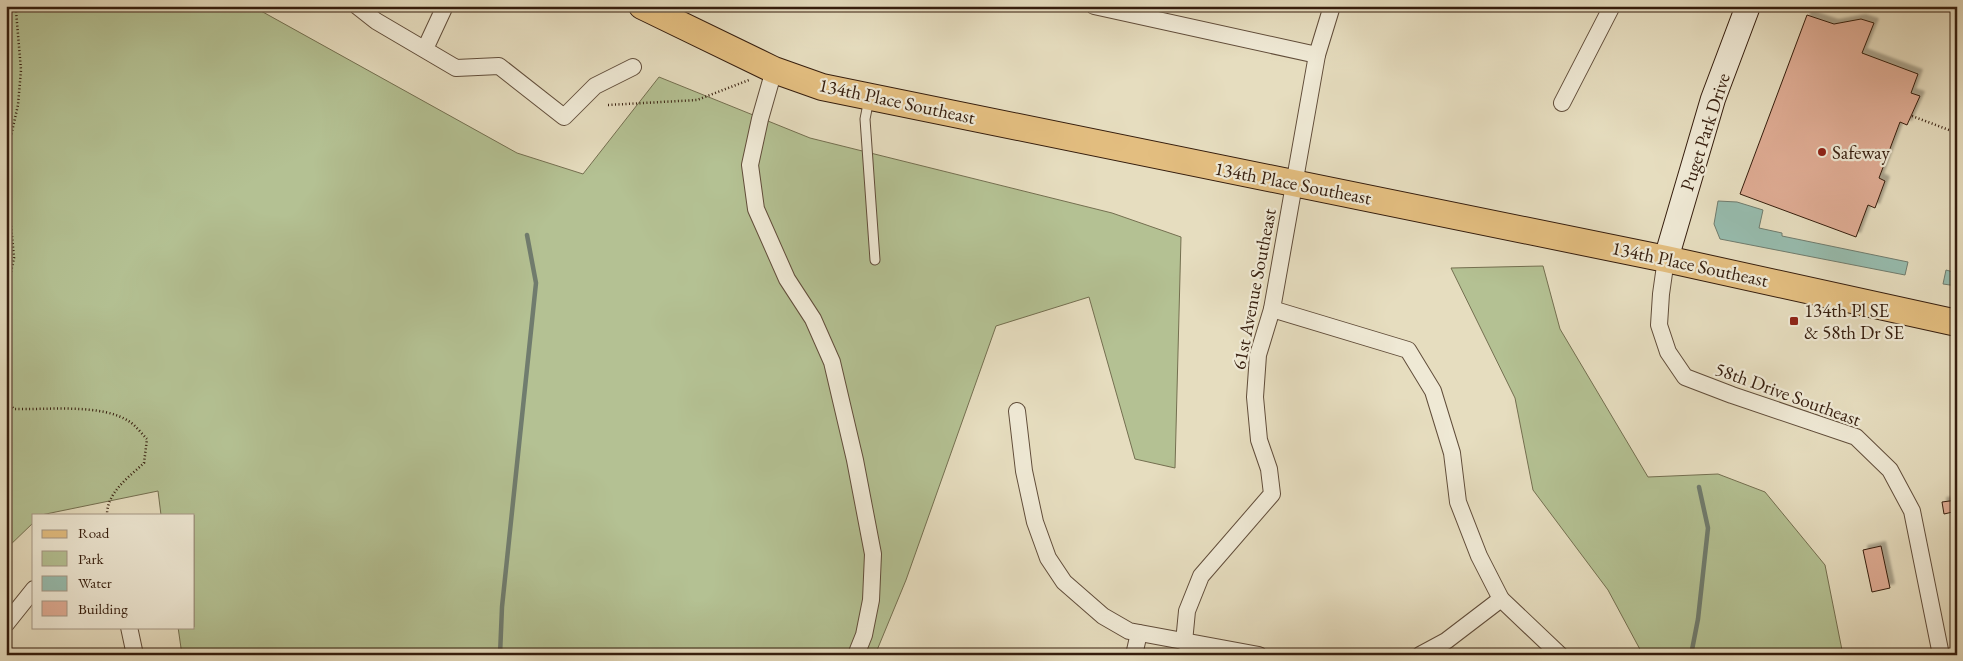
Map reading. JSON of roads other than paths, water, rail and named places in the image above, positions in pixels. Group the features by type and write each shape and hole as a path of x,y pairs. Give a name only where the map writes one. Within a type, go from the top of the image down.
{"main road":[{"name":"134th Place Southeast","path":"642,6 774,70 822,86 1666,258 1957,323"}],"street":[{"path":"357,6 376,20 456,68 499,66 564,117 594,86 633,67"},
{"path":"425,49 445,6"},
{"name":"61st Avenue Southeast","path":"1184,642 1186,611 1202,576 1272,494 1268,469 1259,440 1255,397 1258,355 1272,309 1317,55 1332,6"},
{"path":"1562,104 1612,6"},
{"name":"Puget Park Drive","path":"1666,258 1713,99 1748,6"},
{"path":"1101,7 1317,55"},
{"path":"774,70 760,119 750,165 756,209 787,279 813,319 832,362 849,434 872,554 871,600 864,635 856,655"},
{"name":"58th Drive Southeast","path":"1666,258 1659,325 1668,352 1685,377 1856,437 1890,470 1912,510 1941,655"},
{"path":"1272,309 1408,350 1433,392 1452,453 1458,502 1478,556 1501,599 1560,655"},
{"path":"1018,410 1024,471 1035,522 1048,558 1064,582 1103,616 1129,631 1259,655"},
{"path":"6,624 32,592"},
{"path":"1420,655 1446,641 1501,599"},
{"path":"129,628 135,655"},
{"path":"1134,655 1139,633"}],"lane":[{"path":"870,96 865,119 875,260"}],"water":[{"path":"1718,201 1737,202 1763,210 1759,228 1782,233 1782,236 1908,262 1905,275 1720,239 1714,224"},
{"path":"1946,270 1957,273 1957,286 1943,284"}],"waterway":[{"path":"500,655 502,607 536,283 527,235"},
{"path":"1691,655 1698,619 1708,528 1699,487"}],"place":[{"name":"Safeway","path":"1822,152"},
{"name":"134th Pl SE & 58th Dr SE","path":"1794,321"}]}
